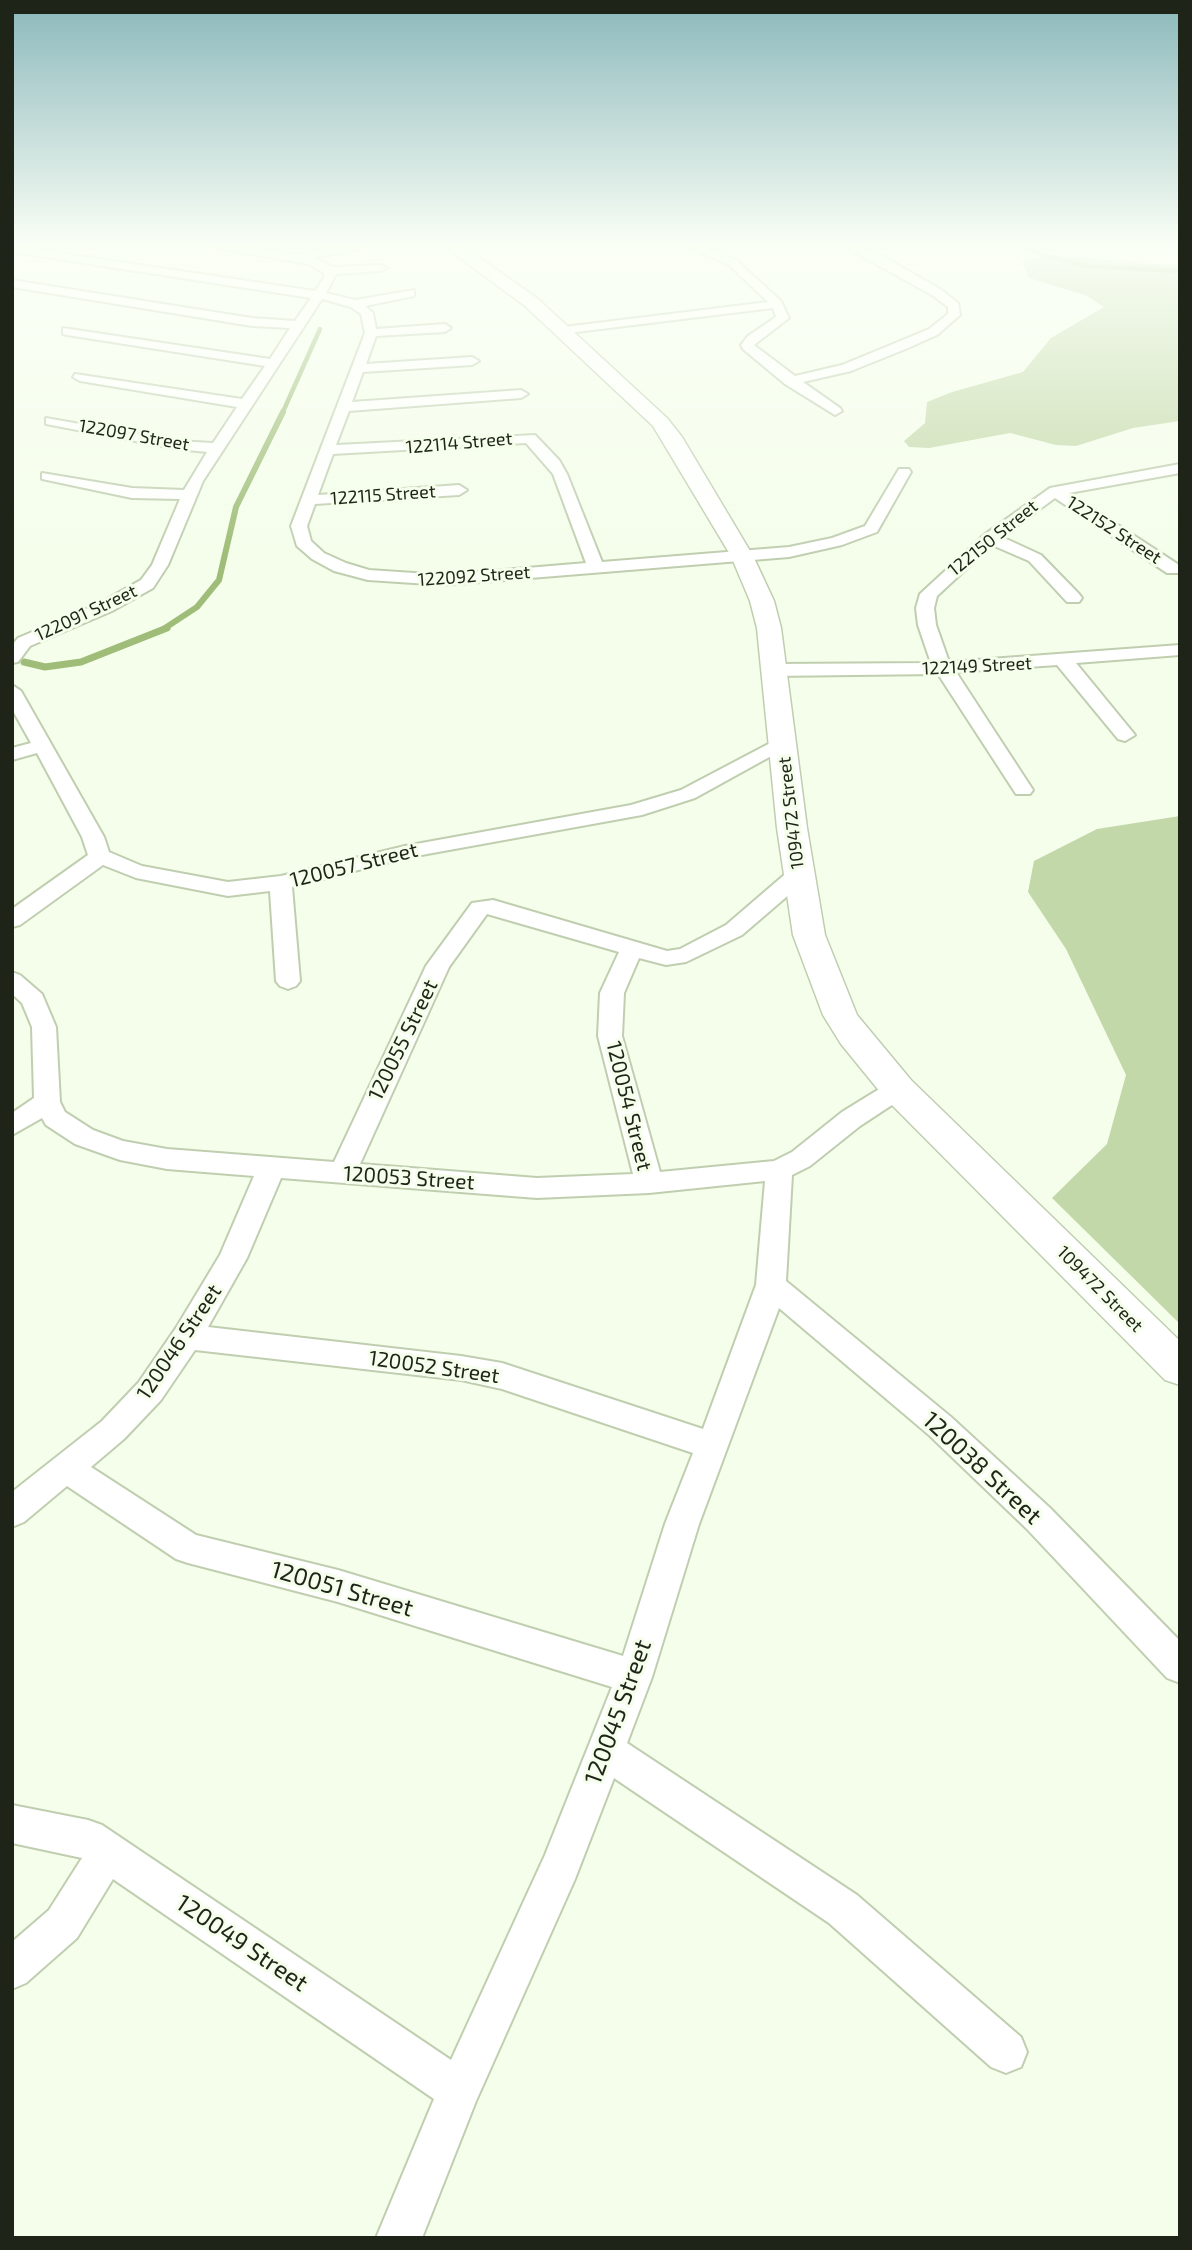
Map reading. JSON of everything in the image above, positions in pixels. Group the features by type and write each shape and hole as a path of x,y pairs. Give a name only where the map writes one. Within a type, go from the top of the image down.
{"street":[{"path":"176,348 272,363"},
{"name":"122091 Street","path":"18,641 106,607 147,584 160,565 188,495 282,348"},
{"name":"122092 Street","path":"365,348 299,526 303,543 318,556 340,567 368,575 444,580 742,556 836,542 871,529 904,472"},
{"name":"109472 Street","path":"581,348 672,437 742,556 762,601 783,744 798,875 809,934 840,1015 874,1063 898,1089 1180,1368"},
{"path":"749,348 790,381 835,411"},
{"path":"790,381 846,368 896,348"},
{"path":"356,369 472,361"},
{"path":"80,377 245,404"},
{"path":"342,407 521,394"},
{"name":"122097 Street","path":"51,421 177,445 216,448"},
{"name":"122114 Street","path":"326,450 530,438 554,463 560,474 596,566"},
{"name":"122150 Street","path":"1023,790 942,668 926,625 925,608 929,594 990,538 1055,491 1180,468"},
{"path":"1157,471 1180,485"},
{"path":"47,476 132,493 188,495"},
{"name":"122115 Street","path":"308,500 459,490"},
{"name":"122152 Street","path":"1055,491 1173,569"},
{"path":"990,538 1035,558 1073,598"},
{"path":"12,658 18,641"},
{"name":"122149 Street","path":"773,670 942,668 1064,661 1180,650"},
{"path":"1064,661 1125,735"},
{"path":"12,691 93,837 99,856 89,867 12,920"},
{"name":"120057 Street","path":"99,856 135,871 228,889 281,883 405,852 635,811 688,794 783,744"},
{"path":"12,754 42,746"},
{"path":"475,912 480,908 493,907 631,950 666,958 707,946 734,930 798,875"},
{"path":"281,883 288,981"},
{"name":"120055 Street","path":"342,1173 438,966 475,912"},
{"name":"120054 Street","path":"631,950 612,993 610,1036 649,1183"},
{"path":"12,979 33,1000 44,1027 47,1102 12,1126"},
{"name":"120053 Street","path":"47,1102 61,1123 84,1137 120,1150 167,1159 537,1188 649,1183 779,1170 801,1159 851,1119 898,1089"},
{"name":"120046 Street","path":"12,1512 113,1430 150,1391 187,1337 233,1258 260,1199 271,1167"},
{"name":"120045 Street","path":"399,2238 459,2091 561,1865 634,1677 682,1524 771,1285 779,1170"},
{"name":"120038 Street","path":"771,1285 949,1435 1038,1518 1180,1666"},
{"name":"120052 Street","path":"187,1337 461,1368 502,1376 712,1446"},
{"name":"120051 Street","path":"66,1468 188,1548 338,1586 634,1677"},
{"path":"605,1750 843,1909 1006,2052"},
{"name":"120049 Street","path":"12,1824 88,1839 459,2091"},
{"path":"12,1969 64,1924 107,1853"}],"green space":[{"path":"1043,348 1180,348 1180,421 1133,428 1076,446 1056,445 1010,433 929,448 909,447 904,441 925,423 927,402 1023,372"},
{"path":"1180,816 1180,1324 1052,1198 1107,1144 1126,1075 1066,949 1028,892 1034,861 1097,829"}],"waterway":[{"path":"282,414 312,348"},
{"path":"162,630 197,607 219,580 236,507 283,412"},
{"path":"162,630 167,628"},
{"path":"24,662 45,667 81,662 162,630"}]}
